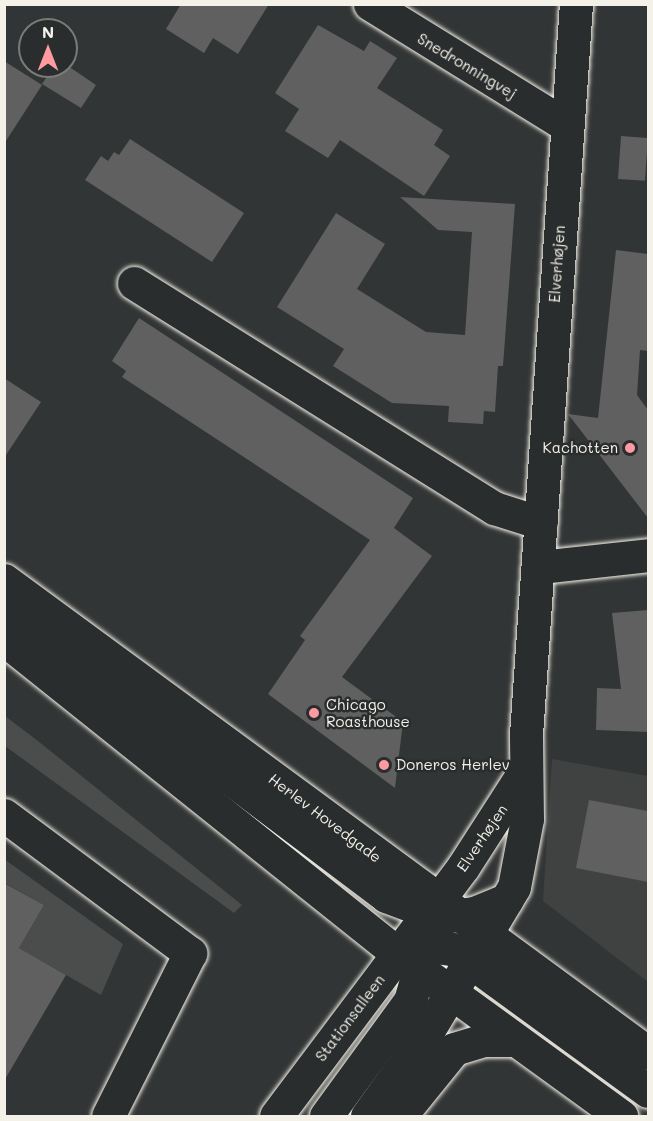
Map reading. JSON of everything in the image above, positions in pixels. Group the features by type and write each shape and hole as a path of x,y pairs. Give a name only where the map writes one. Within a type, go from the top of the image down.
{"street":[{"name":"Snedronningvej","path":"370,4 566,125"},
{"name":"Elverhøjen","path":"437,934 506,900 526,819 520,781 540,567 566,125 576,4"},
{"path":"134,283 494,508 541,523"},
{"path":"540,567 648,555"},
{"name":"Herlev Hovedgade","path":"4,580 404,878 437,934 448,993 621,1116"},
{"path":"4,608 332,858 648,1091"},
{"name":"Herlev Hovedgade","path":"4,639 437,934 648,1053"},
{"path":"326,1116 411,1001 437,934 499,838 520,781"},
{"path":"4,815 190,953 108,1116"},
{"name":"Stationsalleen","path":"276,1116 437,934"},
{"path":"367,1116 448,993"},
{"path":"400,1116 454,1049 484,1040 513,1040"}],"shaded area":[{"path":"5,716 242,905 234,913 5,746"},
{"path":"552,759 648,776 648,982 543,901"},
{"path":"4,859 123,944 101,995 19,948 44,905 5,883"}],"building":[{"path":"181,4 269,4 238,54 213,38 204,53 166,29"},
{"path":"318,25 364,51 370,41 397,58 377,88 443,130 434,145 450,156 424,196 340,140 328,158 285,131 299,109 275,93"},
{"path":"4,61 18,70 18,78 31,78 42,85 4,144"},
{"path":"78,73 96,85 81,108 42,84 46,78 78,78"},
{"path":"621,136 648,138 645,181 618,179"},
{"path":"130,139 244,213 212,262 85,180 101,156 108,161 114,152 119,155"},
{"path":"400,197 515,204 503,366 498,366 495,412 484,411 483,424 448,422 449,406 392,403 333,366 344,349 277,307 336,213 385,244 357,289 426,332 465,335 472,232 438,230"},
{"path":"616,250 648,254 648,351 640,350 637,395 648,410 648,518 568,414 598,418"},
{"path":"139,318 413,498 394,528 432,556 342,677 403,722 395,788 268,694 305,640 300,636 370,540 122,377 126,371 112,361"},
{"path":"4,378 41,402 4,458"},
{"path":"648,610 648,732 596,730 597,688 621,689 612,613"},
{"path":"589,800 648,811 648,882 576,868"},
{"path":"4,883 44,905 19,948 66,975 4,1081"}],"place":[{"name":"Kachotten","path":"630,448"},
{"name":"Chicago Roasthouse","path":"314,713"},
{"name":"Doneros Herlev","path":"384,765"}]}
